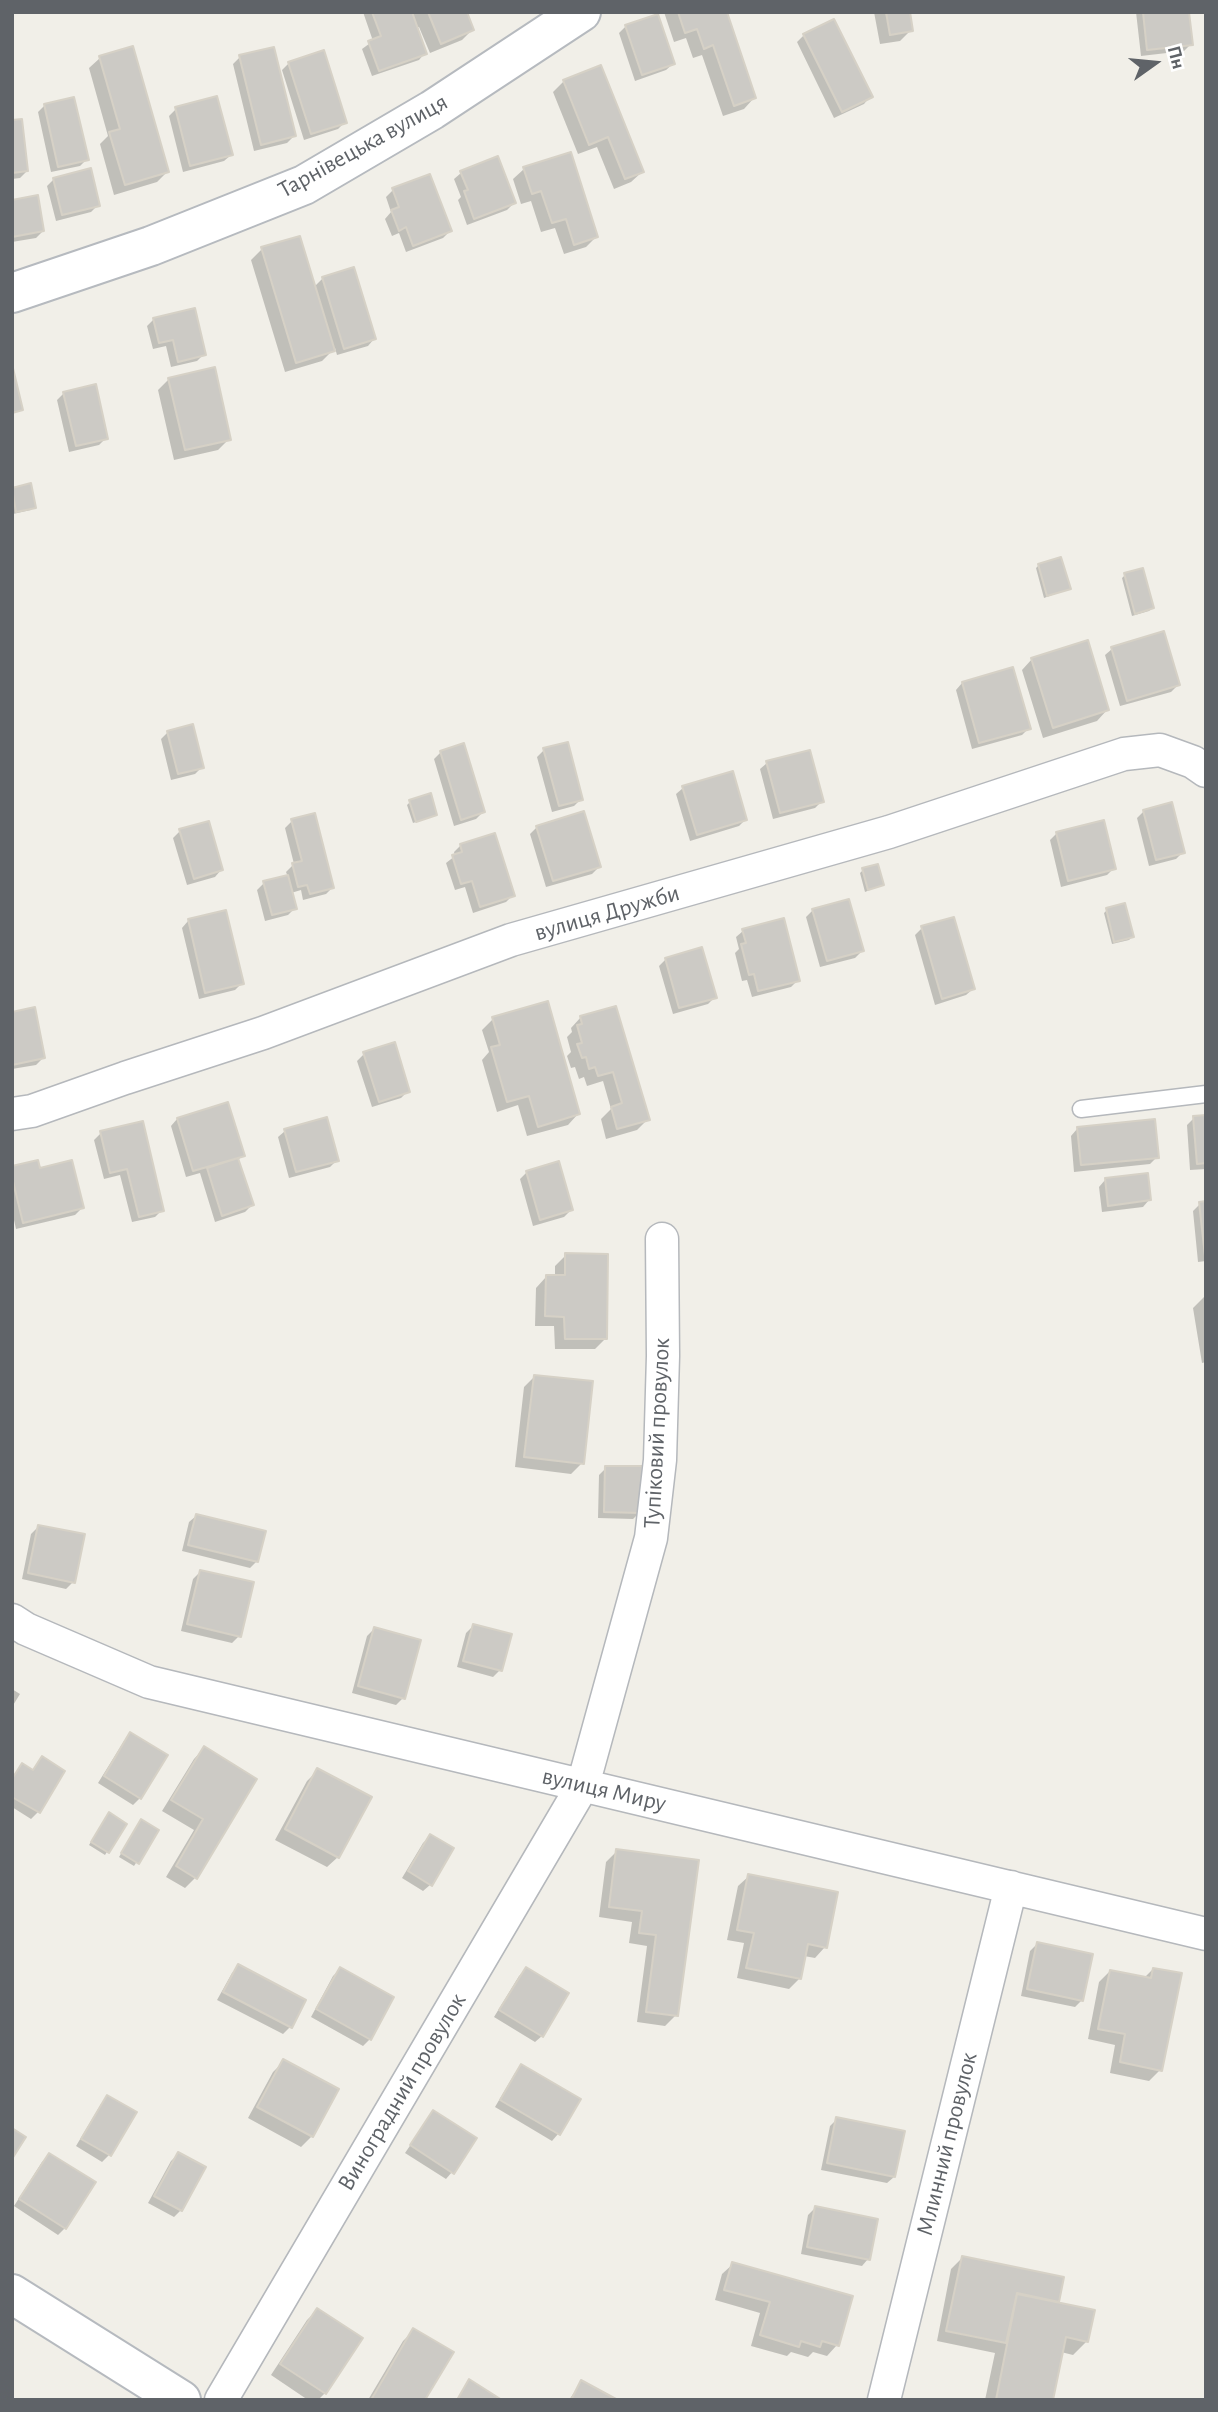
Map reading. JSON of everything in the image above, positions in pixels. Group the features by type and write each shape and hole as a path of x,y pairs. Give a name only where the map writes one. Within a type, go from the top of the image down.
{"street":[{"name":"Тарнівецька вулиця","path":"12,293 151,246 304,185 432,110 581,12"},
{"name":"вулиця Дружби","path":"12,1114 32,1111 262,1033 511,940 889,832 1124,754 1160,750 1193,762 1206,771"},
{"name":"Тупіковий провулок","path":"583,1785 651,1538 660,1460 662,1240"},
{"name":"вулиця Миру","path":"12,1620 26,1629 149,1682 1206,1934"},
{"name":"Виноградний провулок","path":"221,2400 583,1785"},
{"name":"Млинний провулок","path":"884,2400 1011,1887"},
{"path":"12,2294 181,2400"}],"lane":[{"path":"1081,1109 1206,1094"}],"building":[{"path":"372,12 412,12 427,54 379,71 368,41 381,36"},
{"path":"428,12 467,12 474,30 441,44"},
{"path":"678,12 727,12 756,98 734,106 713,45 704,49 697,29 685,33"},
{"path":"886,12 910,12 913,31 890,35"},
{"path":"1143,12 1189,12 1193,45 1147,50"},
{"path":"658,14 675,64 642,75 625,25"},
{"path":"834,19 873,97 842,112 803,34"},
{"path":"133,46 169,172 125,185 109,132 120,129 99,56"},
{"path":"274,47 296,136 261,145 239,55"},
{"path":"324,50 347,123 311,134 288,62"},
{"path":"601,65 644,172 625,179 608,137 589,145 563,80"},
{"path":"217,96 233,155 190,166 175,107"},
{"path":"74,97 89,160 58,167 44,104"},
{"path":"22,119 28,171 12,173 12,120"},
{"path":"571,152 598,237 574,245 566,219 552,223 541,191 532,194 523,167"},
{"path":"498,156 516,203 474,219 464,191 468,190 460,171"},
{"path":"91,168 100,206 62,215 53,178"},
{"path":"430,174 452,231 413,246 406,227 399,231 391,210 399,207 392,188"},
{"path":"38,195 44,231 12,237 12,200"},
{"path":"300,236 335,351 296,363 261,247"},
{"path":"354,267 376,339 344,349 322,277"},
{"path":"195,308 206,355 178,362 173,340 159,343 153,318"},
{"path":"12,364 23,410 12,413"},
{"path":"215,367 231,440 185,450 168,378"},
{"path":"96,384 108,439 76,446 63,392"},
{"path":"31,483 36,508 16,512 12,488"},
{"path":"1061,557 1071,589 1047,596 1038,564"},
{"path":"1143,568 1154,608 1135,614 1124,573"},
{"path":"1164,631 1180,685 1127,701 1111,647"},
{"path":"1088,640 1109,710 1053,728 1031,658"},
{"path":"1013,667 1031,729 979,743 962,682"},
{"path":"193,724 204,768 178,774 167,731"},
{"path":"568,742 583,800 559,806 543,748"},
{"path":"464,743 485,812 461,820 440,751"},
{"path":"810,750 824,802 780,813 766,761"},
{"path":"733,771 747,820 697,835 682,786"},
{"path":"431,793 437,815 416,822 409,800"},
{"path":"1172,802 1185,853 1156,860 1143,810"},
{"path":"584,811 601,867 553,881 536,826"},
{"path":"315,813 334,888 310,894 307,885 298,887 292,863 302,861 291,819"},
{"path":"1104,820 1116,869 1068,881 1056,832"},
{"path":"209,821 223,870 194,879 179,829"},
{"path":"495,833 515,896 480,907 472,881 461,884 452,855 462,852 460,844"},
{"path":"878,864 884,885 868,890 862,868"},
{"path":"288,875 297,909 272,915 263,881"},
{"path":"849,899 864,951 827,961 812,909"},
{"path":"1125,903 1134,937 1114,942 1106,908"},
{"path":"226,910 244,984 205,993 188,919"},
{"path":"954,917 975,989 942,999 921,926"},
{"path":"784,918 800,981 758,991 754,974 749,975 741,944 746,943 742,929"},
{"path":"702,947 717,998 679,1008 665,958"},
{"path":"548,1001 580,1114 538,1127 529,1096 507,1102 491,1047 500,1045 492,1017"},
{"path":"616,1006 650,1120 617,1129 611,1107 622,1103 613,1072 598,1076 595,1067 589,1069 586,1057 582,1058 577,1044 582,1043 577,1025 582,1024 580,1016"},
{"path":"35,1007 45,1058 12,1065 12,1012"},
{"path":"395,1042 410,1092 379,1102 363,1052"},
{"path":"228,1102 245,1156 193,1171 177,1118"},
{"path":"1206,1115 1206,1163 1197,1164 1193,1116"},
{"path":"327,1117 339,1161 296,1172 284,1129"},
{"path":"1155,1119 1159,1158 1081,1165 1077,1127"},
{"path":"143,1121 164,1211 139,1217 127,1169 110,1173 100,1131"},
{"path":"238,1158 254,1205 222,1216 207,1168"},
{"path":"38,1160 40,1168 72,1160 84,1208 23,1223 12,1166"},
{"path":"559,1161 573,1210 540,1220 526,1171"},
{"path":"1148,1173 1151,1200 1108,1206 1105,1178"},
{"path":"1206,1201 1206,1256 1205,1256 1199,1202"},
{"path":"565,1253 608,1254 607,1339 565,1339 564,1317 545,1316 546,1275 565,1275"},
{"path":"534,1375 593,1381 584,1464 524,1457"},
{"path":"605,1466 642,1466 642,1513 604,1512"},
{"path":"196,1514 266,1531 258,1562 188,1545"},
{"path":"38,1525 85,1534 75,1583 28,1573"},
{"path":"200,1570 254,1582 241,1637 187,1624"},
{"path":"473,1624 512,1634 502,1671 463,1661"},
{"path":"374,1627 421,1640 405,1699 358,1686"},
{"path":"130,1732 168,1755 141,1799 104,1776"},
{"path":"204,1746 257,1779 197,1879 176,1866 203,1819 171,1800"},
{"path":"42,1756 65,1771 40,1813 12,1797 12,1779 22,1763 33,1770"},
{"path":"317,1768 372,1797 339,1858 285,1829"},
{"path":"109,1812 127,1824 109,1853 91,1842"},
{"path":"141,1819 159,1830 139,1864 121,1853"},
{"path":"430,1834 454,1848 432,1886 408,1871"},
{"path":"616,1849 699,1860 678,2016 646,2012 656,1935 639,1933 642,1911 609,1907"},
{"path":"748,1874 838,1892 827,1948 808,1944 801,1979 746,1968 754,1933 737,1930"},
{"path":"1037,1942 1093,1954 1083,2001 1027,1989"},
{"path":"238,1964 306,2000 292,2028 223,1992"},
{"path":"340,1967 394,1997 371,2040 316,2009"},
{"path":"526,1967 569,1993 543,2037 499,2010"},
{"path":"1153,1968 1182,1973 1162,2071 1120,2062 1125,2034 1098,2029 1110,1970 1151,1978"},
{"path":"283,2059 339,2089 313,2137 257,2107"},
{"path":"521,2064 581,2099 560,2135 500,2100"},
{"path":"107,2095 137,2112 111,2156 81,2139"},
{"path":"433,2110 477,2138 454,2174 410,2145"},
{"path":"836,2117 905,2131 895,2177 827,2163"},
{"path":"12,2128 26,2137 12,2159"},
{"path":"178,2152 206,2167 182,2211 154,2196"},
{"path":"49,2153 96,2182 66,2229 19,2199"},
{"path":"815,2206 878,2219 870,2260 807,2247"},
{"path":"962,2256 1064,2277 1059,2302 1017,2293 1006,2343 946,2331"},
{"path":"732,2262 853,2296 839,2346 822,2341 820,2347 801,2341 799,2347 760,2335 770,2302 724,2290"},
{"path":"1017,2294 1095,2310 1088,2342 1066,2337 1053,2400 996,2400"},
{"path":"317,2308 363,2338 326,2394 280,2364"},
{"path":"413,2328 454,2352 425,2400 371,2400"},
{"path":"469,2379 502,2400 457,2400"},
{"path":"581,2380 616,2399 616,2400 571,2400"}]}
